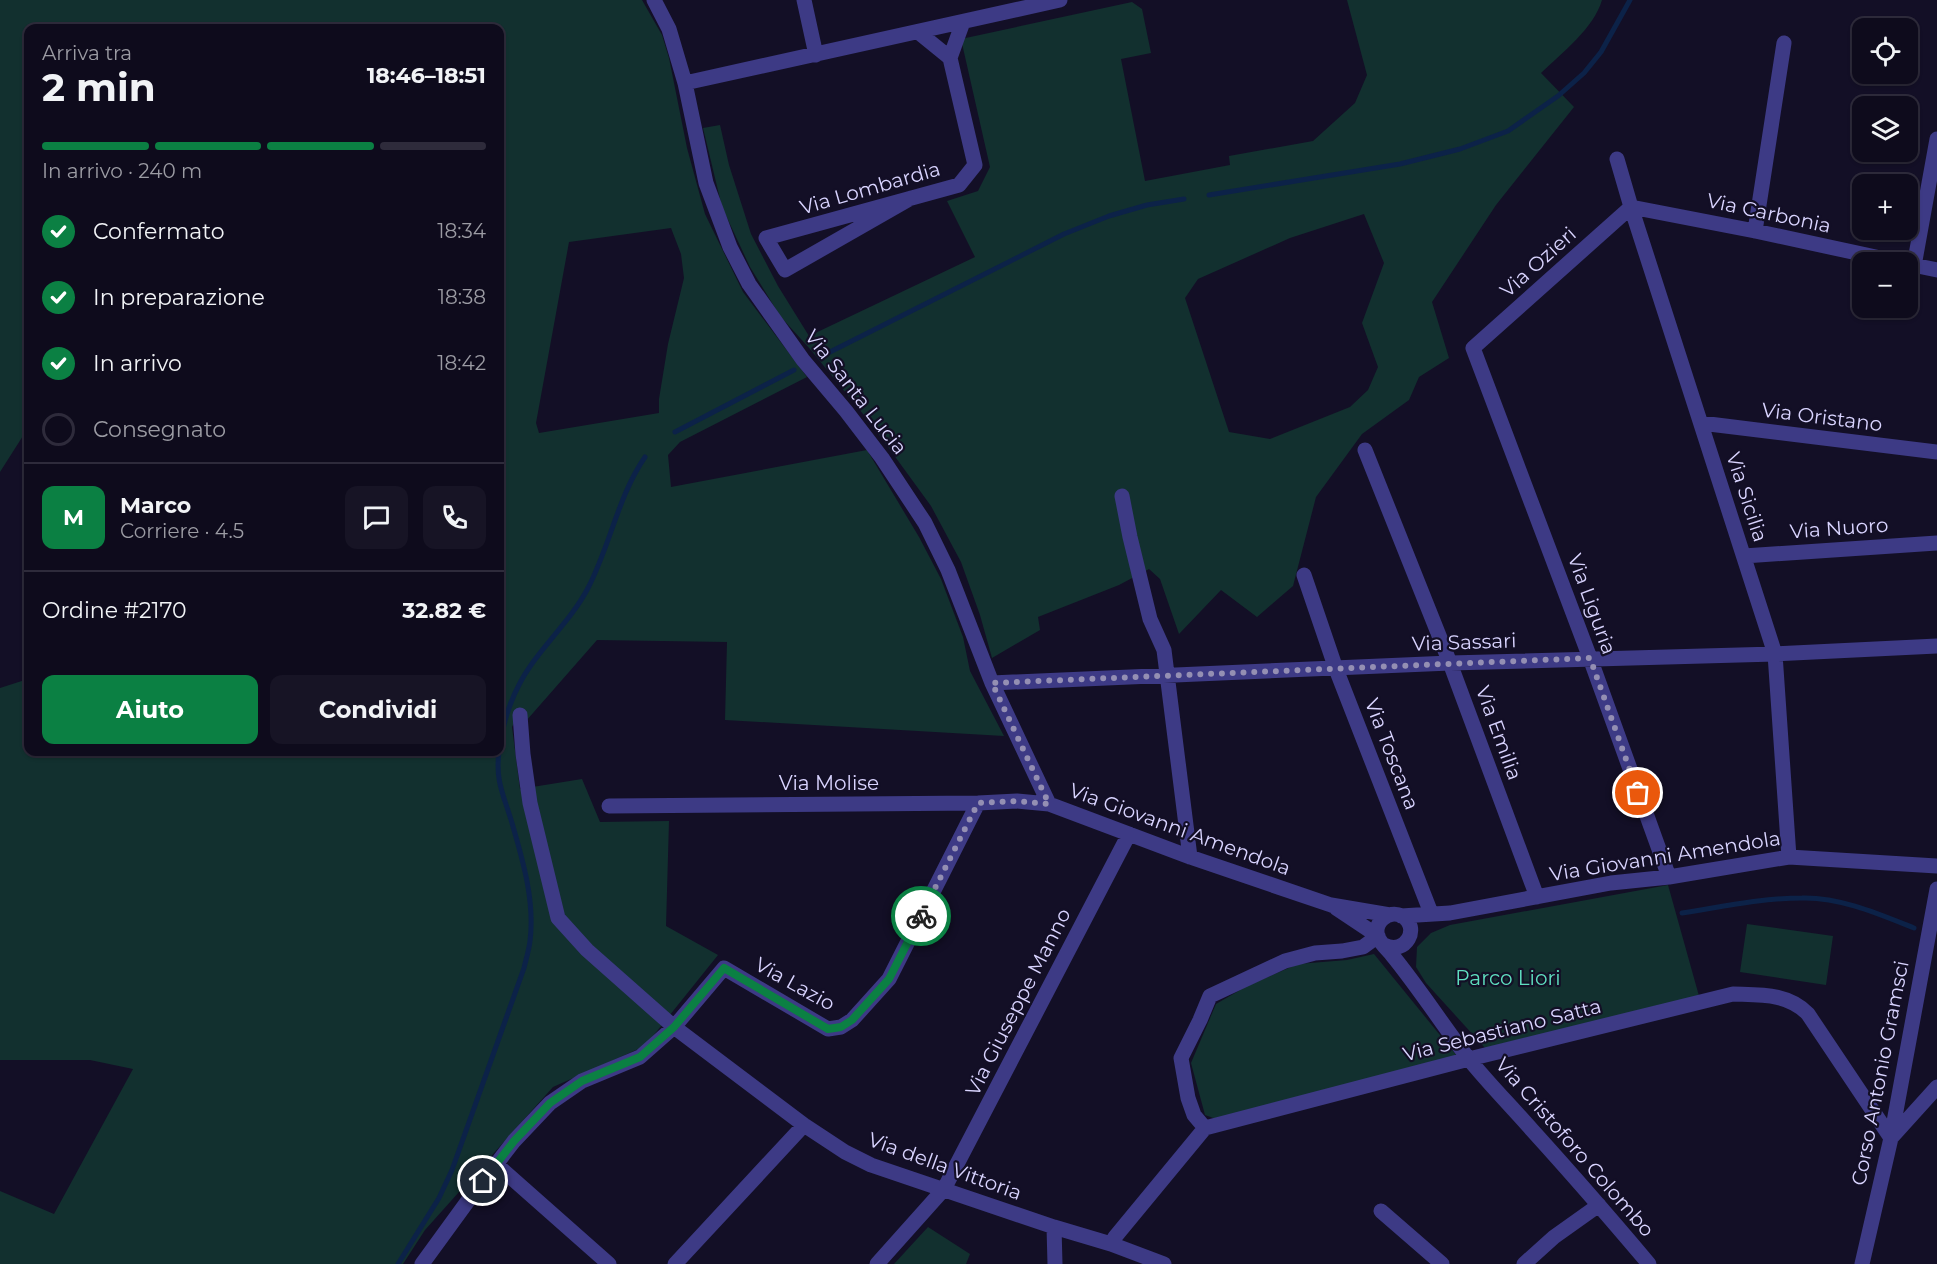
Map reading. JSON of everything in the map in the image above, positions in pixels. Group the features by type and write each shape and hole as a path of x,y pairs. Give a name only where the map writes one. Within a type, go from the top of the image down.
{"street":[{"name":"Via Santa Lucia","path":"654,0 669,29 685,82 706,183 730,247 756,294 803,360 882,458 925,523 948,570 992,683 1049,804"},
{"path":"804,0 816,55"},
{"path":"685,82 1060,0"},
{"path":"918,32 950,58 963,22"},
{"path":"1755,231 1784,43"},
{"name":"Via Lombardia","path":"912,198 785,270 766,238 959,185 975,165 950,58"},
{"path":"1914,252 1937,140"},
{"name":"Via Sicilia","path":"1617,159 1775,654 1789,857"},
{"name":"Via Carbonia","path":"1631,207 1853,252"},
{"name":"Via Ozieri","path":"1473,348 1631,207"},
{"path":"1918,266 1937,270"},
{"name":"Via Liguria","path":"1473,348 1590,658 1669,877"},
{"name":"Via Oristano","path":"1701,423 1937,452"},
{"name":"Via Emilia","path":"1365,450 1450,663 1537,897"},
{"path":"1122,495 1150,619 1164,650 1190,857"},
{"name":"Via Nuoro","path":"1744,556 1937,543"},
{"name":"Via Toscana","path":"1304,575 1336,669 1431,914"},
{"name":"Via Sassari","path":"992,683 1450,663 1775,654 1937,646"},
{"name":"Via della Vittoria","path":"520,715 530,803 558,918 587,950 674,1027 804,1125 844,1152 871,1165 1111,1244 1164,1264"},
{"name":"Via Molise","path":"609,806 1017,801 1049,804"},
{"name":"Via Lazio","path":"674,1027 724,968 828,1029 841,1027 852,1020 889,979 978,803"},
{"name":"Via Giovanni Amendola","path":"1049,804 1190,857 1331,905 1396,915 1450,913 1611,883 1669,877 1789,857 1937,866"},
{"name":"Via Giuseppe Manno","path":"878,1264 944,1189 1129,834"},
{"name":"Corso Antonio Gramsci","path":"1862,1264 1891,1138 1937,889"},
{"name":"Via Giovanni Amendola","path":"1331,905 1381,940 1407,973"},
{"path":"1407,973 1410,930 1406,919 1396,915 1381,920 1378,925 1381,940 1394,948 1408,940"},
{"path":"1111,1244 1114,1237 1205,1128 1194,1115 1188,1098 1181,1058 1210,996 1285,961 1315,953 1362,947 1381,940"},
{"name":"Via Cristoforo Colombo","path":"1407,973 1469,1059 1649,1264"},
{"name":"Via Sebastiano Satta","path":"1205,1128 1469,1059 1733,994 1788,999 1800,1006 1808,1014 1891,1138"},
{"path":"422,1264 514,1141 550,1103 582,1081 640,1057 674,1027"},
{"path":"1891,1138 1931,1102 1937,1087"},
{"path":"675,1264 804,1125"},
{"path":"497,1165 609,1264"},
{"path":"1524,1264 1554,1237 1599,1205"},
{"path":"1382,1211 1442,1264"},
{"path":"1054,1227 1055,1264"}],"green space":[{"path":"0,0 642,0 662,35 669,58 687,148 705,214 743,292 807,377 680,442 668,455 671,487 867,450 919,537 941,579 963,637 970,671 1004,736 725,720 727,642 597,640 526,721 516,719 512,727 520,789 582,779 600,822 669,821 666,926 718,955 645,1046 553,1087 425,1230 403,1264 0,1264 0,1191 54,1214 133,1069 90,1060 0,1060 0,688 24,680 24,756 504,756 504,24 24,24 24,434 0,472","holes":["671,228 681,254 684,278 668,344 659,399 659,413 539,433 536,423 569,242"]},
{"path":"1347,0 1602,0 1585,30 1541,73 1574,107 1496,205 1432,302 1449,358 1419,377 1409,400 1362,434 1316,497 1293,586 1257,617 1221,590 1179,634 1160,579 1149,569 1119,585 1038,617 1040,630 992,658 961,562 931,506 872,425 780,316 750,267 722,207 703,128 720,125 729,165 751,234 778,286 809,336 975,257 947,201 978,191 990,167 961,39 1132,2 1142,9 1151,53 1121,59 1145,181 1230,165 1229,156 1313,141 1355,103 1367,75","holes":["1364,214 1384,263 1362,323 1378,367 1368,390 1350,407 1270,439 1229,432 1185,298 1198,279 1290,238"]},
{"name":"Parco Liori","path":"1668,885 1699,996 1485,1048 1426,983 1416,967 1417,947 1431,933 1450,925"},
{"path":"1747,924 1833,936 1826,985 1740,972"},
{"path":"1374,954 1457,1056 1216,1119 1205,1115 1191,1063 1216,1004 1247,986 1298,964 1347,960"},
{"path":"928,1227 970,1254 966,1264 894,1264"}],"waterway":[{"path":"1209,195 1400,164 1460,149 1508,131 1558,96 1584,73 1601,52 1630,0"},
{"path":"820,357 1064,234 1109,216 1147,205 1184,199"},
{"path":"675,432 794,370"},
{"path":"504,726 525,674 575,609 588,588 628,488 645,457"},
{"path":"398,1264 439,1198 452,1170 524,968 529,948 531,911 527,881 499,780 499,756"},
{"path":"1682,913 1742,903 1816,898 1859,907 1914,928"}],"way so far":[{"path":"921,916 978,803 1017,801 1049,804 992,683 1590,658 1638,793"}],"route":[{"path":"483,1181 514,1141 550,1103 582,1081 640,1057 674,1027 724,968 828,1029 841,1027 852,1020 889,979 921,916"}]}
